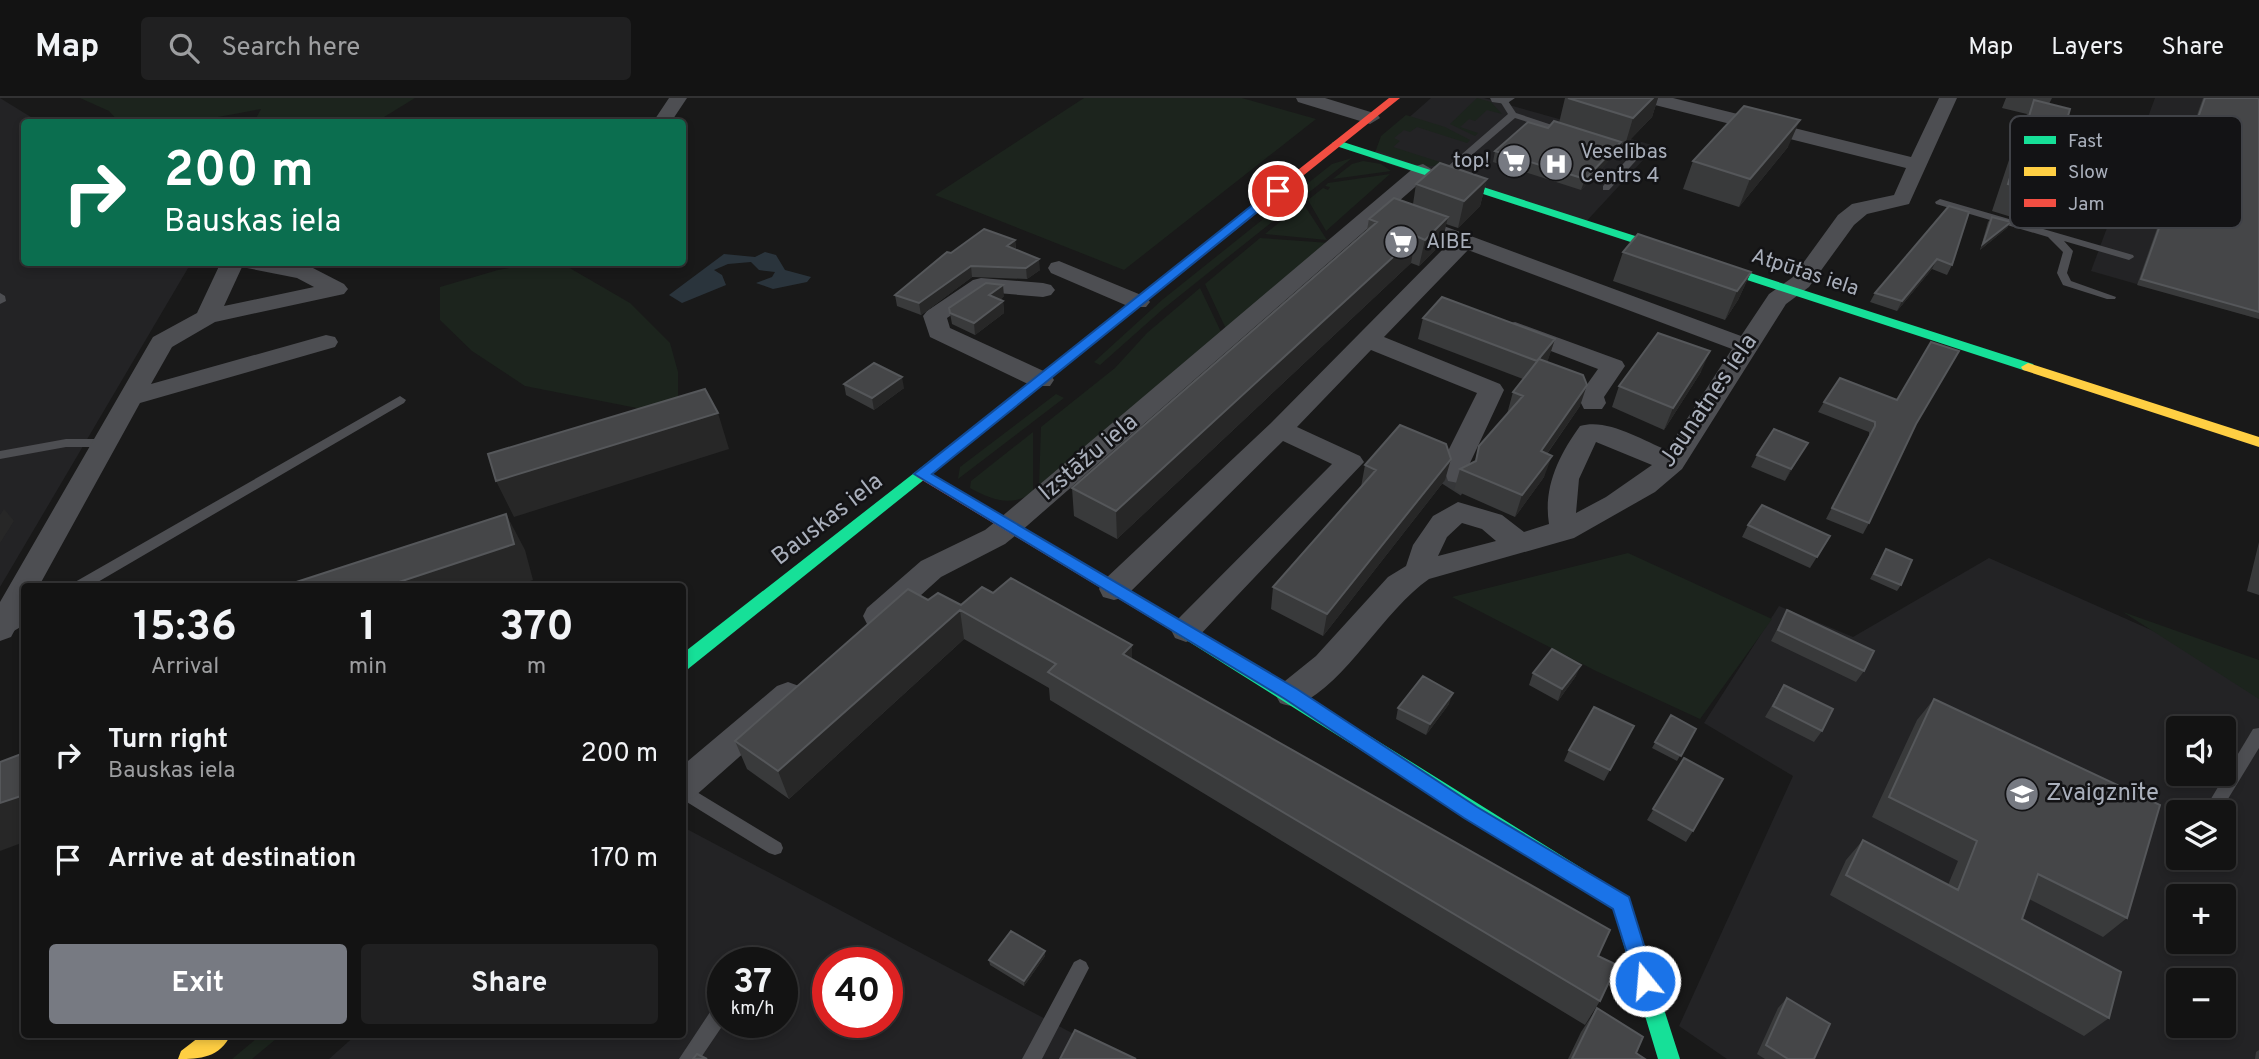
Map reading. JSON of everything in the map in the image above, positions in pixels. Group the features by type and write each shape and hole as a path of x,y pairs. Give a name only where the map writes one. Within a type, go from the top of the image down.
{"street":[{"path":"664,119 678,98"},
{"path":"1305,98 1370,118"},
{"name":"Bauskas iela","path":"686,661 1395,98"},
{"path":"1650,98 1678,102 1917,164"},
{"name":"Jaunatnes iela","path":"1291,694 1327,665 1399,585 1420,571 1564,531 1619,504 1651,483 1672,463 1777,299 1787,289 1801,282 1846,220 1860,209 1902,200 1948,98"},
{"name":"Atpūtas iela","path":"1337,143 2259,442"},
{"name":"Izstāžu iela","path":"855,636 931,569 995,537 1010,525 1380,210 1433,173"},
{"path":"1380,210 1746,346"},
{"path":"1114,589 1369,340 1428,296 1464,242"},
{"path":"207,317 231,266"},
{"path":"27,583 162,342 207,317 336,289 303,272 269,266"},
{"path":"1059,268 1138,302"},
{"path":"1041,380 939,332 935,316 981,285 1043,290"},
{"path":"1495,321 1613,366 1591,397 1590,416 1567,472 1559,509 1564,531"},
{"path":"1369,340 1491,390 1456,463 1455,491 1448,517 1422,549 1420,571"},
{"path":"130,398 326,342"},
{"path":"1590,416 1609,436 1672,463"},
{"path":"1186,630 1350,462 1280,429"},
{"path":"922,474 1291,694 1470,812 1622,903 1669,1059"},
{"path":"1455,491 1519,544"},
{"path":"0,631 21,593"},
{"path":"686,785 815,671"},
{"path":"189,1059 215,1038"}],"lane":[{"path":"1433,173 1505,102 1572,133"},
{"path":"1585,137 1638,153 1606,188"},
{"path":"1940,202 2010,223"},
{"path":"2029,228 2129,257"},
{"path":"2049,234 2068,251 2062,273 2067,283 2111,297"},
{"path":"85,583 400,400"},
{"path":"0,455 66,443 105,443"},
{"path":"0,631 21,620"},
{"path":"2218,800 2259,734"},
{"path":"686,792 775,849"},
{"path":"1032,1059 1080,968"},
{"path":"689,1059 707,1033"}],"shaded area":[{"path":"0,98 34,119 21,119 21,266 189,266 0,587"},
{"path":"80,98 415,98 381,119 256,119 261,109 207,119 116,119 109,111"},
{"path":"1084,98 1242,98 1316,119 1124,270 935,195"},
{"path":"1431,98 1484,98 1656,146 1582,226 1370,158 1387,137"},
{"path":"1477,98 1491,102 1502,114 1487,110 1475,121 1469,119 1460,127 1478,133 1475,136 1450,124"},
{"path":"2155,98 2259,98 2259,319 2091,271 2107,228 2242,228 2242,116 2148,116"},
{"path":"1406,115 1445,127 1470,140 1467,143 1417,127 1410,132 1404,130 1394,138 1400,141 1393,147 1443,163 1436,166 1419,165 1376,150 1381,136"},
{"path":"1352,158 1163,309 1100,365 1094,362 1162,300 1332,164"},
{"path":"1363,161 1381,164 1391,171 1333,179 1352,164"},
{"path":"1390,174 1326,231 1308,200 1323,188 1328,190 1330,187 1325,186 1328,183"},
{"path":"1303,203 1327,240 1265,234"},
{"path":"1260,238 1330,243 1227,331 1205,284"},
{"path":"765,252 776,255 785,270 811,277 807,282 773,289 756,283 772,277 775,272 759,270 751,262 728,264 714,270 722,275 726,285 682,303 669,295 724,254 755,257"},
{"path":"523,266 566,266 630,303 670,343 678,372 678,399 642,409 525,386 472,351 440,320 440,287 498,270"},
{"path":"1200,288 1222,334 1039,486 1041,427 1115,368 1147,333"},
{"path":"1056,394 1064,398 958,479 960,467"},
{"path":"1033,432 1033,492 1009,501 985,496 970,488 971,481"},
{"path":"1628,553 1772,619 1700,719 1596,671 1452,597"},
{"name":"Zvaigznīte","path":"1989,558 2259,678 2259,1059 1727,1059 1679,1026 1793,776 1704,723 1779,606 1853,637"},
{"path":"2123,612 2259,660 2259,699"},
{"path":"686,829 1121,1059 329,1059 353,1038 686,1038"},
{"path":"257,1038 277,1038 252,1059 232,1059"}],"building":[{"path":"1568,98 1653,98 1633,118"},
{"path":"2205,98 2259,98 2259,312 2141,279 2159,228 2242,228 2242,116 2199,116"},
{"path":"2034,100 2070,109 2068,116 2029,116"},
{"path":"1744,106 1800,120 1750,179 1693,161"},
{"path":"1554,121 1621,142 1585,179 1495,151 1528,122 1548,128"},
{"path":"1440,163 1487,179 1464,201 1416,184"},
{"path":"1394,198 1448,217 1425,240 1416,236 1116,511 1072,488 1377,222 1369,219"},
{"path":"1949,206 1969,212 1952,265 1937,259 1902,301 1875,293"},
{"path":"1992,217 2010,222 2010,223 1983,244"},
{"path":"984,229 1015,240 1007,246 1039,259 1026,268 971,266 919,303 895,295 947,252 951,253"},
{"path":"1638,234 1751,272 1737,291 1623,252"},
{"path":"986,283 1003,285 989,295 1003,301 974,323 950,313 949,308"},
{"path":"1442,297 1555,339 1537,361 1423,318"},
{"path":"1658,333 1710,351 1673,408 1619,386"},
{"path":"1931,342 1959,351 1916,424 1869,523 1832,508 1875,422 1824,402 1840,378 1897,400"},
{"path":"1539,359 1583,375 1587,385 1541,451 1552,456 1522,495 1460,469 1476,461 1479,446 1523,396 1513,392"},
{"path":"874,363 902,377 872,398 844,384"},
{"path":"705,389 718,413 496,481 488,454"},
{"path":"1400,425 1446,444 1451,459 1327,614 1273,587 1376,470 1365,465"},
{"path":"1774,429 1808,443 1791,469 1757,455"},
{"path":"1762,505 1830,536 1817,557 1748,525"},
{"path":"506,514 514,544 396,583 293,583"},
{"path":"1886,549 1912,560 1901,585 1874,574"},
{"path":"1011,578 1132,645 1123,654 1610,930 1598,956 1617,965 1600,1001 1048,672 1056,664 960,610 778,771 735,741 908,589 928,600 938,593 961,605 982,587 993,593"},
{"path":"1787,610 1874,651 1864,671 1778,630"},
{"path":"1552,649 1581,665 1562,689 1533,673"},
{"path":"1423,676 1453,693 1430,724 1398,708"},
{"path":"1784,685 1833,709 1822,731 1773,706"},
{"path":"1934,699 2160,805 2127,918 2038,874 2022,919 2121,972 2109,1018 1846,875 1863,840 1958,890 1977,841 1889,797"},
{"path":"1594,707 1634,726 1610,770 1569,750"},
{"path":"1671,715 1696,729 1681,756 1655,742"},
{"path":"21,754 21,796 0,803 0,762"},
{"path":"1684,758 1723,779 1693,831 1653,809"},
{"path":"1011,931 1045,951 1024,981 989,960"},
{"path":"1787,998 1830,1024 1814,1059 1788,1059 1766,1045"},
{"path":"1597,1008 1643,1037 1636,1053 1645,1059 1572,1059"},
{"path":"1075,1030 1136,1059 1060,1059"},
{"path":"697,1054 707,1059 693,1059"}],"tunnel":[{"path":"1449,488 1458,474"}],"traffic: fast":[{"path":"1337,143 2028,367"},
{"path":"686,661 1113,322"},
{"path":"1178,627 1621,903 1669,1059"}],"traffic: slow":[{"path":"2028,367 2259,442"},
{"path":"189,1059 215,1038"}],"traffic: jam":[{"path":"1113,322 1395,98"},
{"path":"922,474 1178,627"}],"place":[{"name":"top!","path":"1514,161"},
{"name":"Veselības Centrs 4","path":"1556,164"},
{"name":"AIBE","path":"1401,242"},
{"name":"Zvaigznīte","path":"2022,794"}],"route":[{"path":"1278,191 922,474 992,513 1040,545 1291,694 1470,812 1622,903 1645,981"}]}
